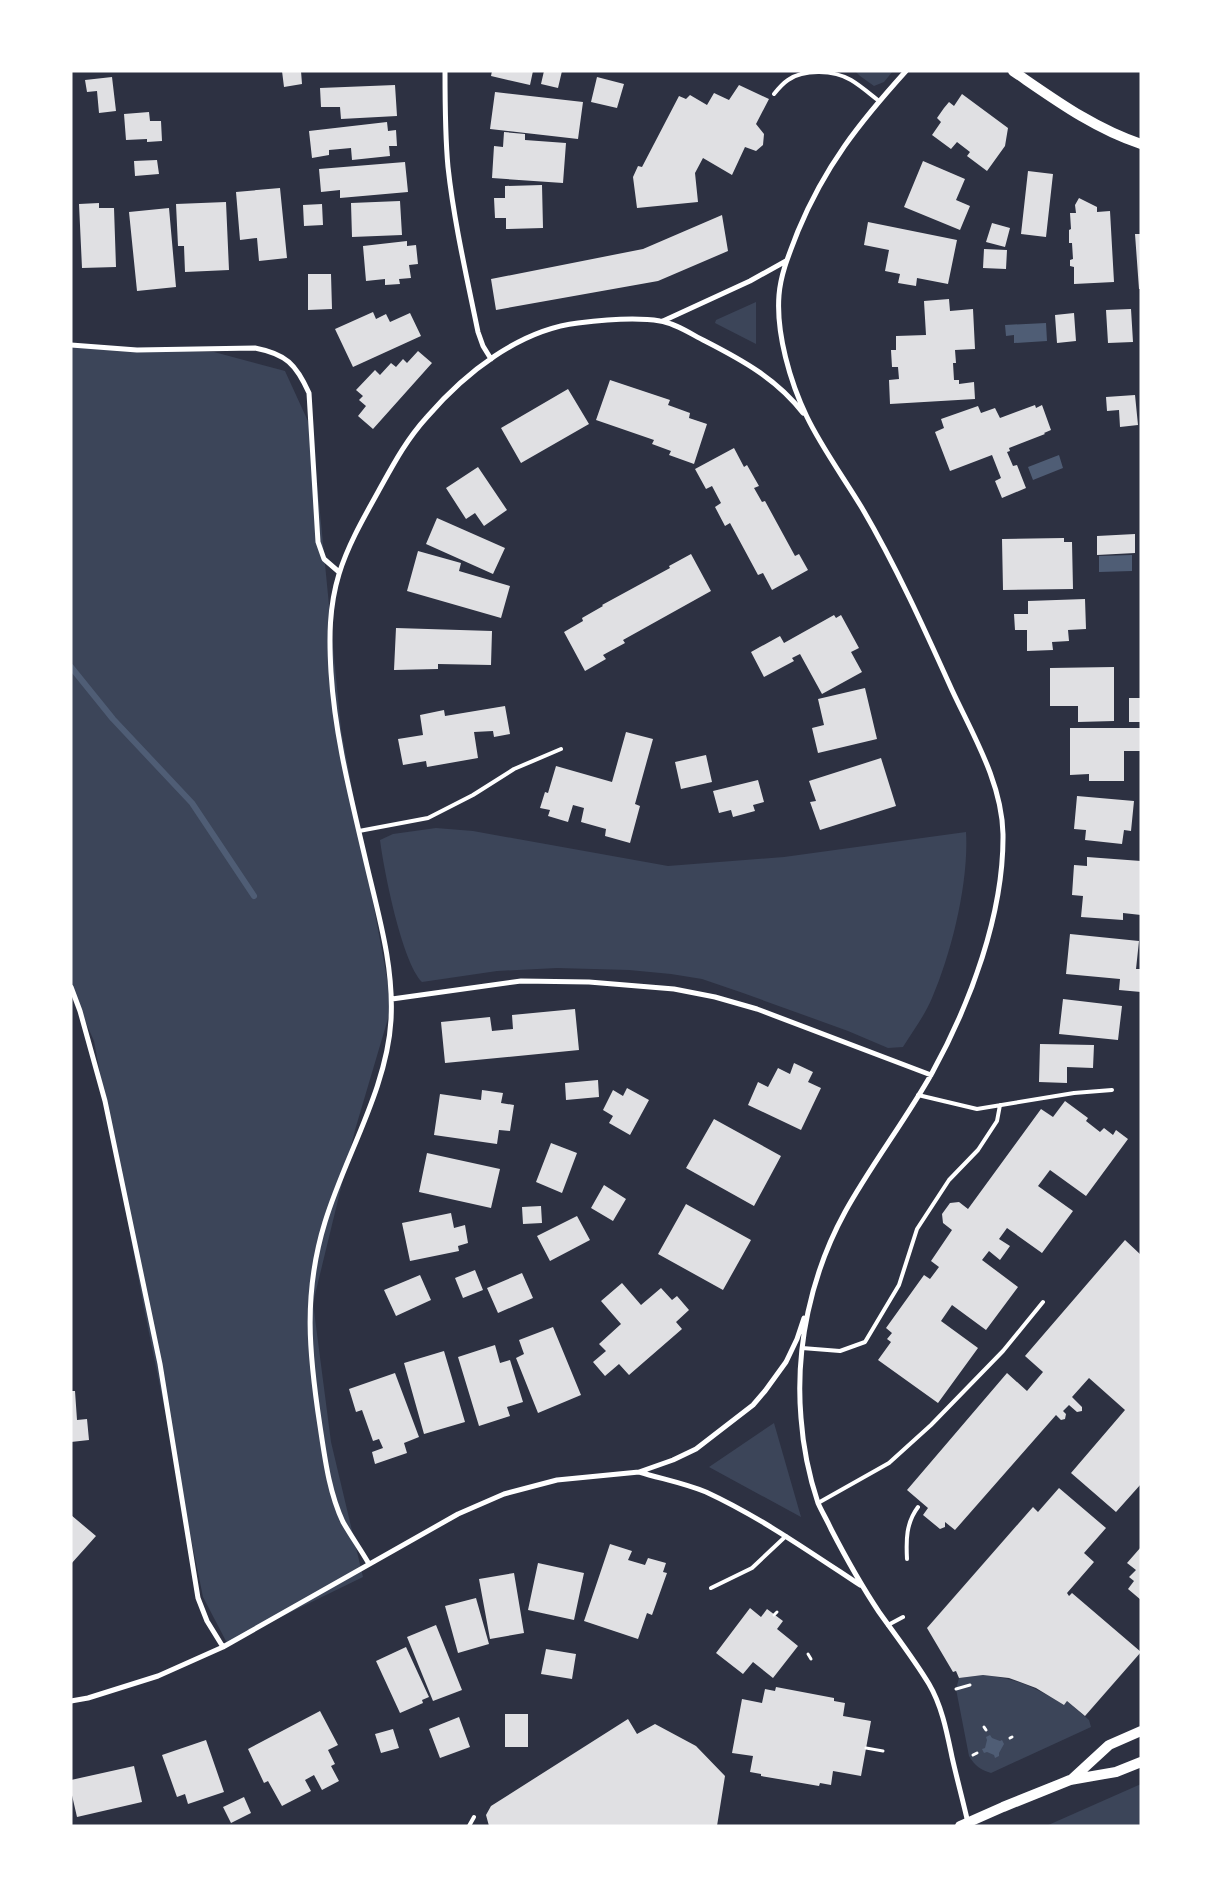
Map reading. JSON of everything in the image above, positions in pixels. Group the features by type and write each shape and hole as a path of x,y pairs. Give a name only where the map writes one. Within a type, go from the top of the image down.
{"main road":[{"path":"1012,71 1078,116 1119,137 1141,144"},
{"path":"1070,1780 1109,1745 1141,1731"},
{"path":"965,1825 1070,1780 1116,1772 1141,1762"}],"street":[{"path":"445,71 448,168 457,225 478,332 483,346 491,359"},
{"path":"807,418 790,371 780,327 779,296 786,261 804,217 827,172 849,138 906,71"},
{"path":"369,1564 343,1520 327,1477 311,1369 309,1313 315,1264 325,1221 384,1067 390,1033 392,999 387,953 342,761 333,709 329,632 332,603 339,572 356,530 411,435 448,393 491,359 531,336 561,325 585,322 663,321 750,281 786,261"},
{"path":"71,1701 88,1698 158,1676 223,1646 458,1514 504,1494 557,1480 640,1472 696,1449 753,1405 765,1392 786,1362 797,1339 826,1253 843,1214 931,1075 960,1017 984,951 995,908 1002,860 1003,830 1000,805 987,764 885,551 862,508 807,418 785,392 769,378 744,361 663,321"},
{"path":"71,345 138,350 254,348 270,351 284,358 300,373 309,393 318,542 324,559 339,572"},
{"path":"392,999 521,982 589,982 674,989 715,997 757,1009 931,1075"},
{"path":"71,987 80,1011 105,1101 156,1345 198,1598 206,1621 223,1646"},
{"path":"808,1305 799,1384 800,1415 803,1441 818,1503 862,1586 931,1686 941,1711 965,1825"},
{"path":"640,1472 679,1482 706,1492 786,1536 862,1586"}],"lane":[{"path":"774,94 789,79 806,74 824,73 843,76 851,80 879,101"},
{"path":"358,831 428,818 473,795 514,769 561,749"},
{"path":"918,1095 977,1109 1112,1090"},
{"path":"802,1348 840,1351 865,1342 899,1285 918,1229 949,1180 978,1150 997,1121 1000,1105"},
{"path":"818,1503 889,1463 931,1425 1003,1351 1043,1302"},
{"path":"907,1560 906,1542 908,1527 918,1507"},
{"path":"711,1588 752,1568 786,1536"},
{"path":"888,1625 903,1617"},
{"path":"469,1826 474,1817"}],"path":[{"path":"808,1654 811,1660"},
{"path":"956,1688 970,1685"},
{"path":"866,1748 883,1751"},
{"path":"973,1754 977,1753"}],"shaded area":[{"path":"855,71 893,71 884,82 874,86"},
{"path":"756,302 756,344 715,323 716,320"},
{"path":"1046,323 1047,341 1014,343 1014,335 1006,336 1005,325"},
{"path":"71,347 214,352 285,371 312,430 341,729 392,1005 355,1130 313,1303 331,1442 363,1577 227,1643 203,1597 144,1308 94,1041 71,989"},
{"path":"1059,455 1063,468 1033,480 1028,467"},
{"path":"1132,555 1132,571 1099,572 1099,556"},
{"path":"436,828 473,831 668,866 784,857 966,832 965,872 958,916 946,960 932,998 903,1047 888,1048 848,1031 702,979 671,974 629,970 557,968 497,971 422,982 408,956 401,936 385,872 380,840 393,834"},
{"path":"774,1423 801,1517 709,1467"},
{"path":"983,1675 1007,1679 1026,1685 1064,1705 1067,1701 1089,1720 1091,1727 991,1773 984,1770 976,1765 969,1756 956,1689 959,1678"},
{"path":"990,1735 992,1738 1002,1740 1004,1744 999,1756 995,1758 994,1755 987,1752 984,1753 982,1749 985,1748 986,1737"},
{"path":"1141,1784 1141,1826 1046,1826"}],"building":[{"path":"282,71 301,71 302,84 284,87"},
{"path":"492,71 533,71 530,85 491,76"},
{"path":"544,71 562,71 558,88 541,84"},
{"path":"112,77 116,111 99,113 97,91 87,92 85,80"},
{"path":"597,77 624,84 617,108 591,102"},
{"path":"395,85 397,116 341,119 340,107 321,107 320,88"},
{"path":"739,85 769,99 756,124 764,134 763,145 756,151 745,147 732,175 703,158 695,173 698,202 637,208 633,177 638,166 642,167 679,96 686,99 690,95 707,105 714,93 729,100"},
{"path":"495,92 583,102 578,139 490,129"},
{"path":"962,94 1008,128 1005,146 987,171 967,156 970,152 957,142 951,149 932,135 941,122 937,118 944,108 949,102 954,106"},
{"path":"149,112 150,121 161,121 162,141 147,142 147,139 126,140 124,114"},
{"path":"387,122 388,131 396,130 397,146 389,146 390,156 352,160 351,148 329,150 329,155 312,158 309,131"},
{"path":"504,132 525,134 525,140 566,143 563,183 492,178 494,146 503,147"},
{"path":"157,160 159,174 135,176 134,161"},
{"path":"923,161 965,179 956,200 970,206 960,230 904,207"},
{"path":"405,162 408,192 340,198 340,190 321,192 319,169"},
{"path":"1028,171 1053,174 1046,237 1021,234"},
{"path":"542,185 543,228 506,229 506,218 495,218 494,198 505,198 505,186"},
{"path":"280,188 287,258 259,261 257,238 240,240 236,192"},
{"path":"1079,198 1097,207 1097,212 1110,211 1114,282 1074,284 1074,267 1070,266 1070,260 1073,259 1072,243 1069,243 1069,230 1071,229 1070,213 1076,213 1075,205"},
{"path":"400,201 402,235 352,237 351,203"},
{"path":"226,202 229,270 185,272 184,246 178,246 176,204"},
{"path":"99,203 99,208 114,208 116,267 82,268 79,204"},
{"path":"322,204 323,225 304,226 303,205"},
{"path":"169,208 176,287 137,291 129,212"},
{"path":"722,215 728,251 658,281 496,310 491,279 643,249"},
{"path":"868,222 957,240 948,284 917,278 916,286 898,283 900,274 885,271 889,250 864,245"},
{"path":"992,223 1010,228 1005,247 986,242"},
{"path":"1135,234 1141,234 1141,289 1139,289"},
{"path":"407,241 407,246 416,245 418,264 409,265 411,278 399,279 400,284 385,285 385,279 366,281 363,246"},
{"path":"984,249 1007,250 1006,269 983,268"},
{"path":"308,274 331,274 332,309 308,310"},
{"path":"949,299 950,311 973,309 975,349 955,350 956,363 953,363 954,380 959,380 959,384 974,382 975,399 890,404 889,380 899,379 898,367 892,367 891,350 896,350 896,336 926,335 924,301"},
{"path":"1131,309 1133,342 1108,343 1106,310"},
{"path":"373,312 376,319 386,314 390,322 410,313 421,336 353,367 335,329"},
{"path":"1074,313 1076,341 1057,343 1055,315"},
{"path":"418,351 432,363 373,429 358,416 366,406 359,400 363,396 356,390 375,370 380,375 391,363 396,367 403,359 407,363"},
{"path":"610,380 670,400 668,405 690,413 689,418 707,424 694,464 669,455 671,451 652,444 654,440 596,420"},
{"path":"568,389 589,424 521,463 501,428"},
{"path":"1135,395 1138,425 1120,427 1119,410 1107,411 1106,397"},
{"path":"1035,405 1036,408 1042,405 1051,430 1009,448 1010,451 1007,452 1013,466 1017,465 1026,488 1002,498 995,481 1001,478 992,455 950,471 935,432 944,428 941,419 978,406 981,413 995,408 1000,418"},
{"path":"734,448 744,467 747,465 759,486 754,488 762,502 765,501 795,556 799,554 808,570 772,590 763,573 758,575 730,523 725,526 715,507 721,503 712,486 706,489 695,469"},
{"path":"478,467 507,510 484,526 475,513 466,519 446,488"},
{"path":"437,518 505,548 493,574 426,544"},
{"path":"1135,534 1135,553 1097,555 1097,536"},
{"path":"1064,538 1064,542 1072,542 1073,589 1003,590 1002,539"},
{"path":"418,551 461,563 459,571 510,586 501,618 407,591"},
{"path":"691,554 711,591 623,640 625,643 603,655 606,659 585,671 564,632 583,621 582,618 602,605 670,568 669,566"},
{"path":"1085,599 1086,629 1068,630 1069,641 1052,642 1053,650 1027,651 1027,630 1015,630 1014,614 1028,614 1028,601"},
{"path":"834,615 836,618 841,615 859,648 851,652 862,672 822,694 800,654 792,658 794,661 764,677 751,652 780,636 784,643"},
{"path":"396,628 492,631 491,665 438,664 438,669 394,670"},
{"path":"1114,667 1114,721 1078,722 1078,706 1050,706 1050,668"},
{"path":"865,688 877,739 818,753 812,728 824,725 818,699"},
{"path":"1129,698 1141,698 1141,722 1129,722"},
{"path":"505,706 510,734 494,737 493,731 474,732 478,758 427,767 426,761 403,765 398,739 423,735 420,715 444,710 445,716"},
{"path":"1070,728 1141,728 1141,751 1124,751 1124,781 1089,781 1089,774 1070,775"},
{"path":"626,732 653,739 635,804 640,806 630,843 605,836 606,829 581,822 584,808 573,805 568,822 548,816 550,810 540,808 545,792 548,793 556,766 612,782"},
{"path":"706,755 712,782 681,789 675,762"},
{"path":"881,758 896,806 820,830 810,802 816,801 809,781"},
{"path":"758,780 764,802 753,805 755,811 733,817 731,810 719,813 713,791"},
{"path":"1077,796 1134,801 1131,831 1124,830 1122,844 1085,840 1086,830 1074,829"},
{"path":"1087,857 1141,861 1141,915 1123,913 1123,920 1081,917 1083,896 1072,895 1074,865 1087,866"},
{"path":"1070,934 1139,941 1136,969 1141,969 1141,992 1119,990 1120,979 1066,974"},
{"path":"1063,999 1122,1006 1118,1040 1059,1034"},
{"path":"575,1009 579,1050 445,1063 441,1022 490,1017 492,1031 513,1029 512,1015"},
{"path":"1040,1044 1094,1045 1093,1068 1067,1067 1067,1083 1039,1082"},
{"path":"794,1063 813,1072 808,1082 821,1088 801,1130 748,1105 758,1082 768,1087 778,1068 790,1074"},
{"path":"598,1080 599,1097 566,1100 565,1083"},
{"path":"627,1088 649,1100 630,1135 609,1123 613,1116 603,1110 613,1090 623,1096"},
{"path":"482,1090 503,1093 501,1103 514,1105 510,1131 499,1130 497,1144 434,1135 440,1094 481,1100"},
{"path":"1065,1101 1088,1118 1086,1121 1100,1132 1104,1128 1113,1135 1116,1130 1128,1139 1086,1196 1050,1170 1038,1186 1073,1211 1042,1253 1007,1228 999,1239 1010,1246 1000,1260 989,1251 982,1260 1018,1287 986,1330 952,1305 941,1321 978,1348 938,1403 878,1360 891,1342 887,1339 892,1333 886,1328 924,1275 930,1279 939,1267 931,1261 952,1230 943,1223 942,1214 950,1203 959,1202 968,1209 1041,1109 1053,1117"},
{"path":"714,1119 781,1156 754,1206 686,1168"},
{"path":"551,1143 577,1153 562,1193 536,1182"},
{"path":"427,1153 500,1169 491,1208 419,1192"},
{"path":"604,1185 626,1199 613,1221 591,1208"},
{"path":"686,1204 751,1240 723,1290 658,1254"},
{"path":"541,1206 542,1223 523,1224 522,1207"},
{"path":"451,1213 454,1228 465,1225 468,1243 458,1246 459,1251 410,1261 402,1223"},
{"path":"577,1216 590,1240 550,1261 537,1236"},
{"path":"1125,1240 1141,1255 1141,1484 1116,1512 1071,1473 1125,1410 1089,1378 1072,1397 1082,1407 1082,1411 1077,1412 1069,1405 1063,1411 1066,1414 1065,1419 1061,1420 1056,1415 955,1530 945,1522 945,1527 940,1529 923,1515 928,1508 907,1490 1007,1373 1027,1391 1043,1372 1025,1356"},
{"path":"475,1270 483,1290 463,1298 455,1278"},
{"path":"522,1273 533,1298 498,1313 487,1288"},
{"path":"420,1275 431,1300 396,1316 384,1290"},
{"path":"622,1283 641,1305 661,1288 672,1300 677,1296 689,1310 676,1322 682,1329 629,1375 619,1364 605,1376 593,1362 606,1351 599,1344 621,1324 601,1301"},
{"path":"553,1327 581,1395 538,1413 516,1358 524,1354 519,1340"},
{"path":"495,1345 500,1363 510,1360 523,1402 507,1407 510,1416 479,1426 458,1357"},
{"path":"444,1351 465,1422 424,1434 404,1363"},
{"path":"395,1373 419,1437 404,1443 407,1453 375,1464 372,1452 383,1448 379,1439 373,1441 362,1410 356,1412 349,1389"},
{"path":"71,1391 75,1391 77,1420 87,1419 89,1440 71,1442"},
{"path":"1059,1488 1106,1528 1084,1553 1094,1562 1067,1593 1069,1596 1072,1593 1141,1652 1085,1716 1067,1701 1064,1705 1036,1688 1009,1678 983,1675 959,1678 956,1671 953,1672 927,1628 1033,1507 1038,1512"},
{"path":"71,1515 96,1536 71,1564"},
{"path":"610,1544 632,1551 628,1560 645,1565 648,1558 666,1563 663,1572 667,1573 652,1615 647,1613 638,1639 584,1621"},
{"path":"1141,1547 1141,1600 1128,1589 1134,1581 1129,1577 1136,1570 1127,1563"},
{"path":"538,1563 584,1573 574,1620 528,1610"},
{"path":"514,1573 524,1633 490,1639 479,1579"},
{"path":"476,1598 489,1644 458,1653 445,1606"},
{"path":"750,1608 761,1617 767,1609 783,1621 777,1629 798,1646 773,1678 753,1662 743,1674 716,1653"},
{"path":"436,1625 462,1690 433,1701 407,1637"},
{"path":"406,1647 429,1697 422,1700 423,1703 400,1713 376,1661"},
{"path":"546,1649 576,1654 572,1679 541,1674"},
{"path":"776,1687 834,1698 834,1701 845,1703 843,1716 871,1721 861,1776 833,1771 831,1785 820,1783 819,1786 761,1776 761,1774 750,1772 753,1756 732,1753 742,1699 762,1703 765,1689 775,1691"},
{"path":"320,1711 338,1745 328,1750 335,1764 331,1766 339,1781 322,1790 314,1775 305,1780 311,1791 282,1806 268,1781 264,1783 248,1749"},
{"path":"505,1714 528,1714 528,1747 505,1747"},
{"path":"459,1717 470,1747 440,1758 429,1729"},
{"path":"628,1719 637,1734 655,1724 696,1746 725,1776 717,1826 489,1826 486,1815 491,1806"},
{"path":"393,1729 399,1748 381,1753 375,1734"},
{"path":"206,1740 224,1792 188,1804 185,1794 177,1797 162,1755"},
{"path":"134,1766 142,1802 77,1817 71,1791 71,1780"},
{"path":"244,1797 251,1813 231,1823 223,1807"}],"waterway":[{"path":"71,667 113,719 192,803 254,896"}]}
